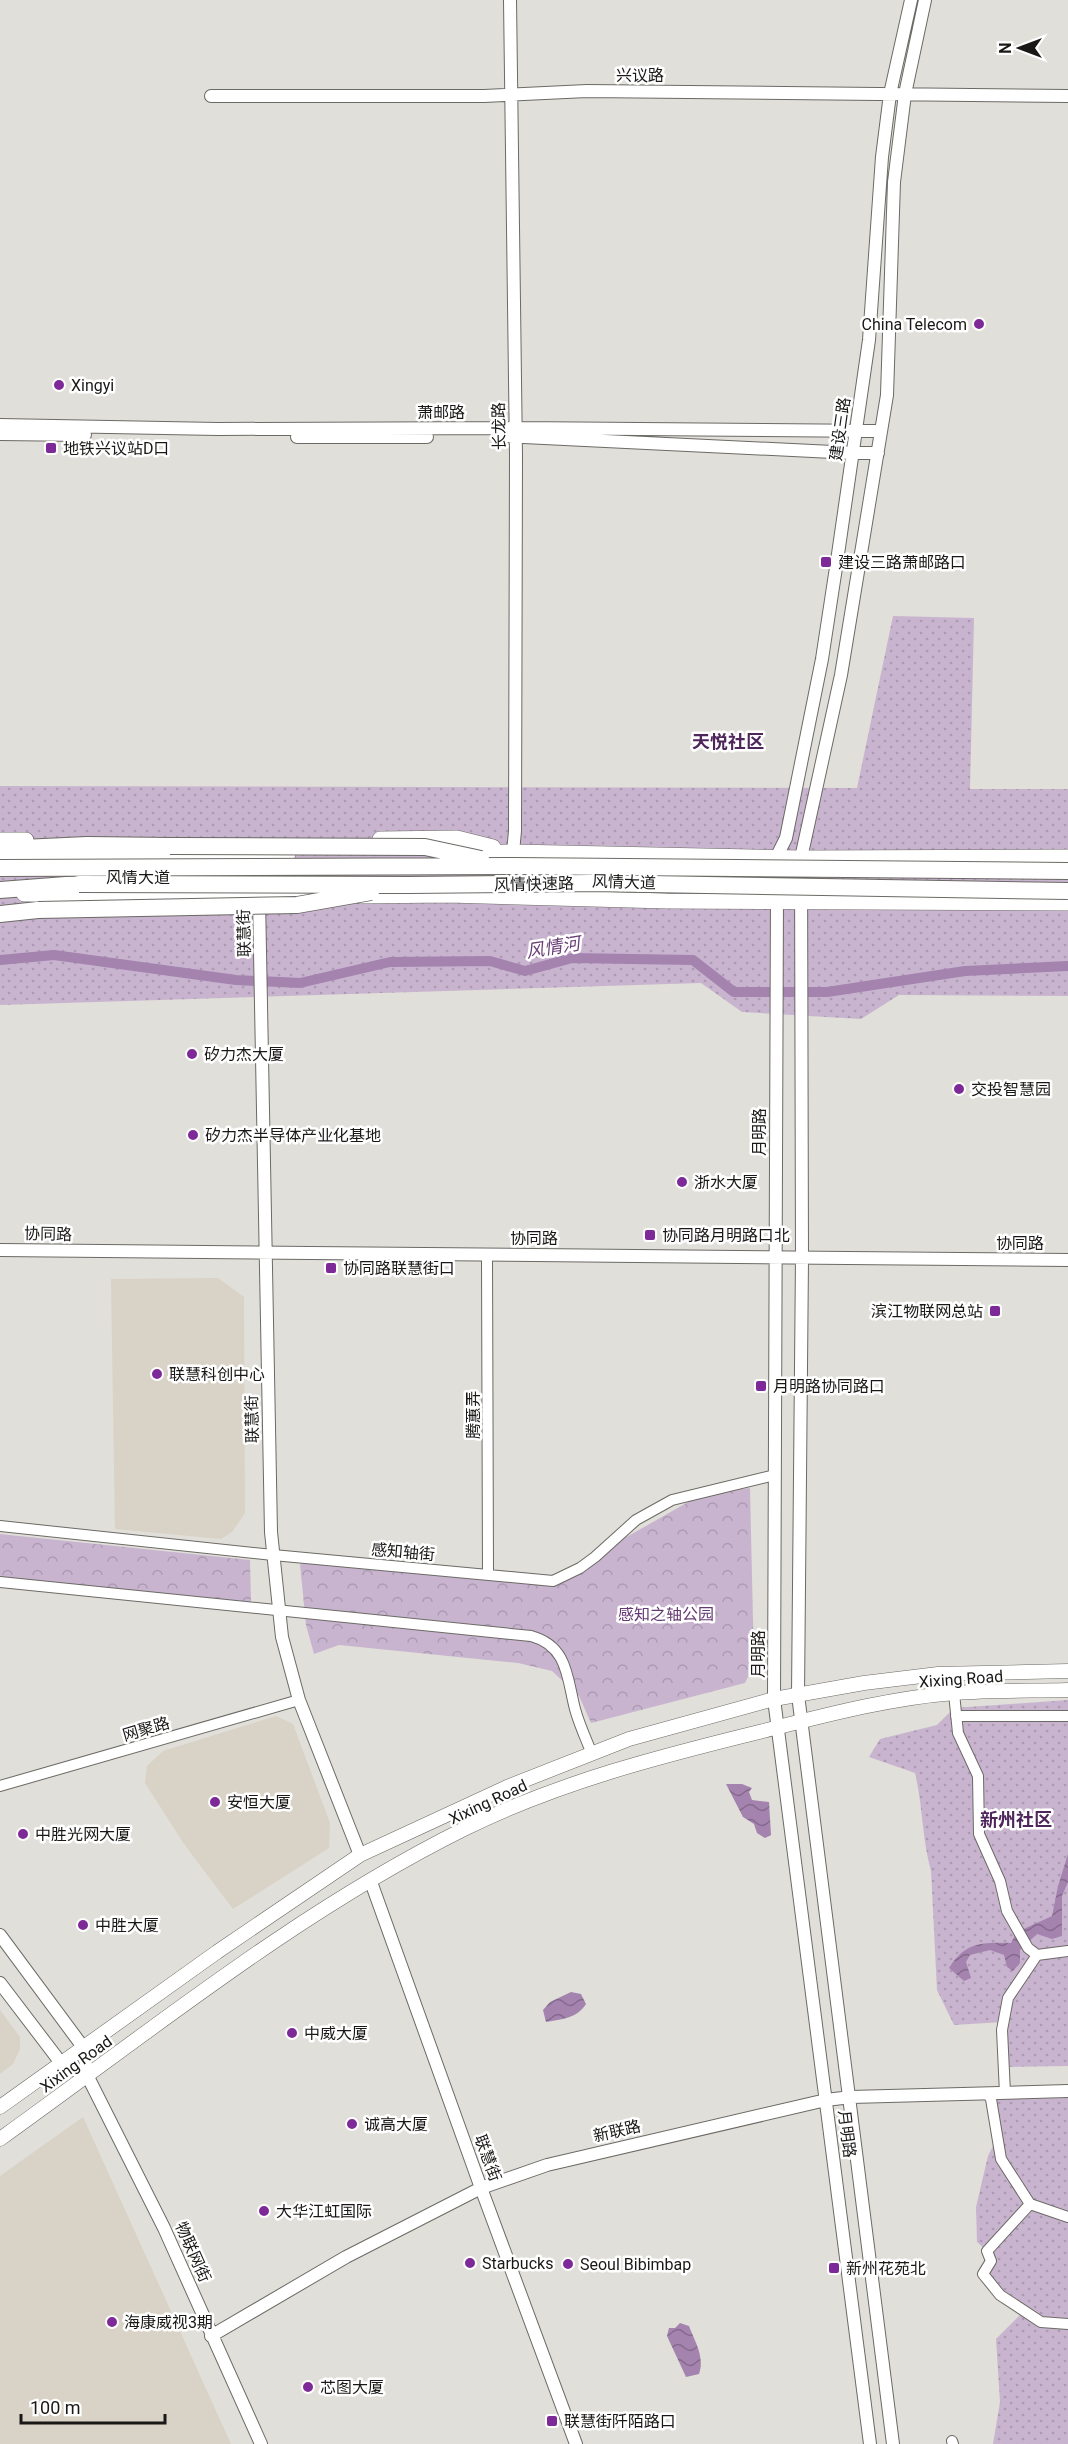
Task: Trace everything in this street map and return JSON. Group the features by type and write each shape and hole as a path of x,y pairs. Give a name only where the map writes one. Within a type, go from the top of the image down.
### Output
{"highway":[{"path":"0,849 87,845 425,847 513,859"},
{"name":"风情快速路","path":"0,868 513,859 1068,871"},
{"name":"风情快速路","path":"0,892 79,884 590,883 1068,891"},
{"path":"0,914 38,910 297,905 409,885"}],"main road":[{"path":"0,840 457,838 513,859"},
{"name":"风情大道","path":"0,859 1068,857"},
{"name":"风情大道","path":"0,892 260,896 448,895 667,901 1068,903"},
{"name":"Xixing Road","path":"0,2107 217,1952 360,1855 507,1787 629,1739 774,1699 864,1683 938,1674 1068,1671"},
{"name":"Xixing Road","path":"0,2139 268,1944 464,1829 558,1788 663,1755 866,1706 954,1693 1068,1690"}],"street":[{"name":"长龙路","path":"510,0 515,432 515,831 513,859"},
{"name":"建设三路","path":"776,858 786,838 822,659 869,340 882,158 890,93 911,0"},
{"path":"801,858 841,675 887,395 894,182 905,94 925,0"},
{"name":"兴议路","path":"211,96 512,95 587,92 1068,96"},
{"name":"萧邮路","path":"0,425 515,432 856,433 881,431"},
{"name":"萧邮路","path":"0,434 515,432 878,453"},
{"name":"月明路","path":"776,858 774,1699 870,2444"},
{"name":"月明路","path":"801,858 802,1258 798,1695 851,2097 893,2444"},
{"name":"联慧街","path":"260,896 273,1555 282,1637 299,1700 360,1855"},
{"name":"协同路","path":"0,1250 1068,1260"},
{"name":"腾蕙弄","path":"488,1254 488,1575"},
{"name":"感知轴街","path":"0,1526 273,1555 553,1581 580,1568 636,1520 672,1500 775,1475"},
{"path":"0,1582 531,1636 544,1640 556,1650 566,1668 575,1710 592,1754"},
{"path":"954,1693 958,1733 978,1776 979,1834 1000,1881 1006,1911 1028,1948 1037,1955 1068,1951"},
{"name":"网聚路","path":"0,1786 299,1700"},
{"path":"956,1716 1068,1716"},
{"name":"联慧街","path":"371,1882 576,2444"},
{"name":"物联网街","path":"0,1935 83,2047 88,2077 164,2228 261,2444"},
{"path":"1005,2093 1002,2030 1008,1998 1037,1955"},
{"path":"0,1983 61,2062 88,2077"},
{"name":"新联路","path":"212,2336 346,2257 481,2188 547,2165 826,2100 851,2097 1068,2091"},
{"path":"987,2093 991,2099 1001,2159 1030,2204 1068,2217"},
{"path":"1030,2204 987,2251 991,2260 983,2274 1000,2295 1041,2322 1068,2324"}],"shaded area":[{"path":"218,1278 244,1297 245,1513 232,1532 221,1539 115,1529 111,1279"},
{"path":"276,1716 293,1724 330,1823 329,1848 233,1909 184,1844 145,1783 147,1766 163,1751"},
{"path":"0,2010 20,2037 20,2049 13,2064 0,2074"},
{"path":"83,2117 231,2444 0,2444 0,2176"}],"green space":[{"path":"893,616 974,618 970,789 1068,789 1068,996 899,995 861,1019 742,1012 701,983 0,1005 0,786 857,788"},
{"name":"感知之轴公园","path":"750,1488 754,1664 745,1683 591,1723 579,1696 552,1671 518,1663 339,1645 314,1654 306,1625 300,1564 313,1562 489,1569 558,1576 704,1493"},
{"path":"0,1534 250,1560 251,1602 0,1577"},
{"path":"1068,1700 1068,2066 1004,2067 1003,2022 954,2025 937,1990 931,1871 915,1773 869,1757 880,1739 937,1725 954,1708"},
{"path":"1068,2098 1068,2444 993,2444 1000,2402 996,2339 1024,2311 983,2274 987,2251 977,2242 976,2207 988,2156 997,2138 991,2099"}],"water":[{"path":"726,1784 742,1784 752,1788 749,1792 752,1800 769,1802 771,1835 765,1838 757,1833 754,1824 743,1817"},
{"path":"1068,1854 1068,1882 1062,1896 1062,1936 1052,1939 1037,1934 1020,1950 1020,1963 1013,1971 1007,1967 1004,1955 990,1950 970,1955 966,1962 971,1978 964,1981 949,1968 955,1959 968,1948 991,1943 1011,1943 1017,1932 1052,1916"},
{"path":"571,1992 581,1994 586,2004 582,2009 568,2018 546,2022 543,2010 550,2002"},
{"path":"680,2323 689,2326 696,2344 701,2362 699,2374 686,2377 667,2336 669,2328 675,2328"}],"waterway":[{"name":"风情河","path":"0,960 54,955 236,980 300,983 390,962 490,961 525,971 572,958 693,960 734,992 827,992 965,971 1068,966"}],"place":[{"name":"China Telecom","path":"979,324"},
{"name":"Xingyi","path":"59,385"},
{"name":"地铁兴议站D口","path":"51,448"},
{"name":"建设三路萧邮路口","path":"826,562"},
{"name":"矽力杰大厦","path":"192,1054"},
{"name":"交投智慧园","path":"959,1089"},
{"name":"矽力杰半导体产业化基地","path":"193,1135"},
{"name":"浙水大厦","path":"682,1182"},
{"name":"协同路月明路口北","path":"650,1235"},
{"name":"协同路联慧街口","path":"331,1268"},
{"name":"滨江物联网总站","path":"995,1311"},
{"name":"联慧科创中心","path":"157,1374"},
{"name":"月明路协同路口","path":"761,1386"},
{"name":"安恒大厦","path":"215,1802"},
{"name":"中胜光网大厦","path":"23,1834"},
{"name":"中胜大厦","path":"83,1925"},
{"name":"中威大厦","path":"292,2033"},
{"name":"诚高大厦","path":"352,2124"},
{"name":"大华江虹国际","path":"264,2211"},
{"name":"Starbucks","path":"470,2263"},
{"name":"Seoul Bibimbap","path":"568,2264"},
{"name":"新州花苑北","path":"834,2268"},
{"name":"海康威视3期","path":"112,2322"},
{"name":"芯图大厦","path":"308,2387"},
{"name":"联慧街阡陌路口","path":"552,2421"}],"district":[{"name":"天悦社区","path":"728,741"},
{"name":"新州社区","path":"1016,1819"}]}
